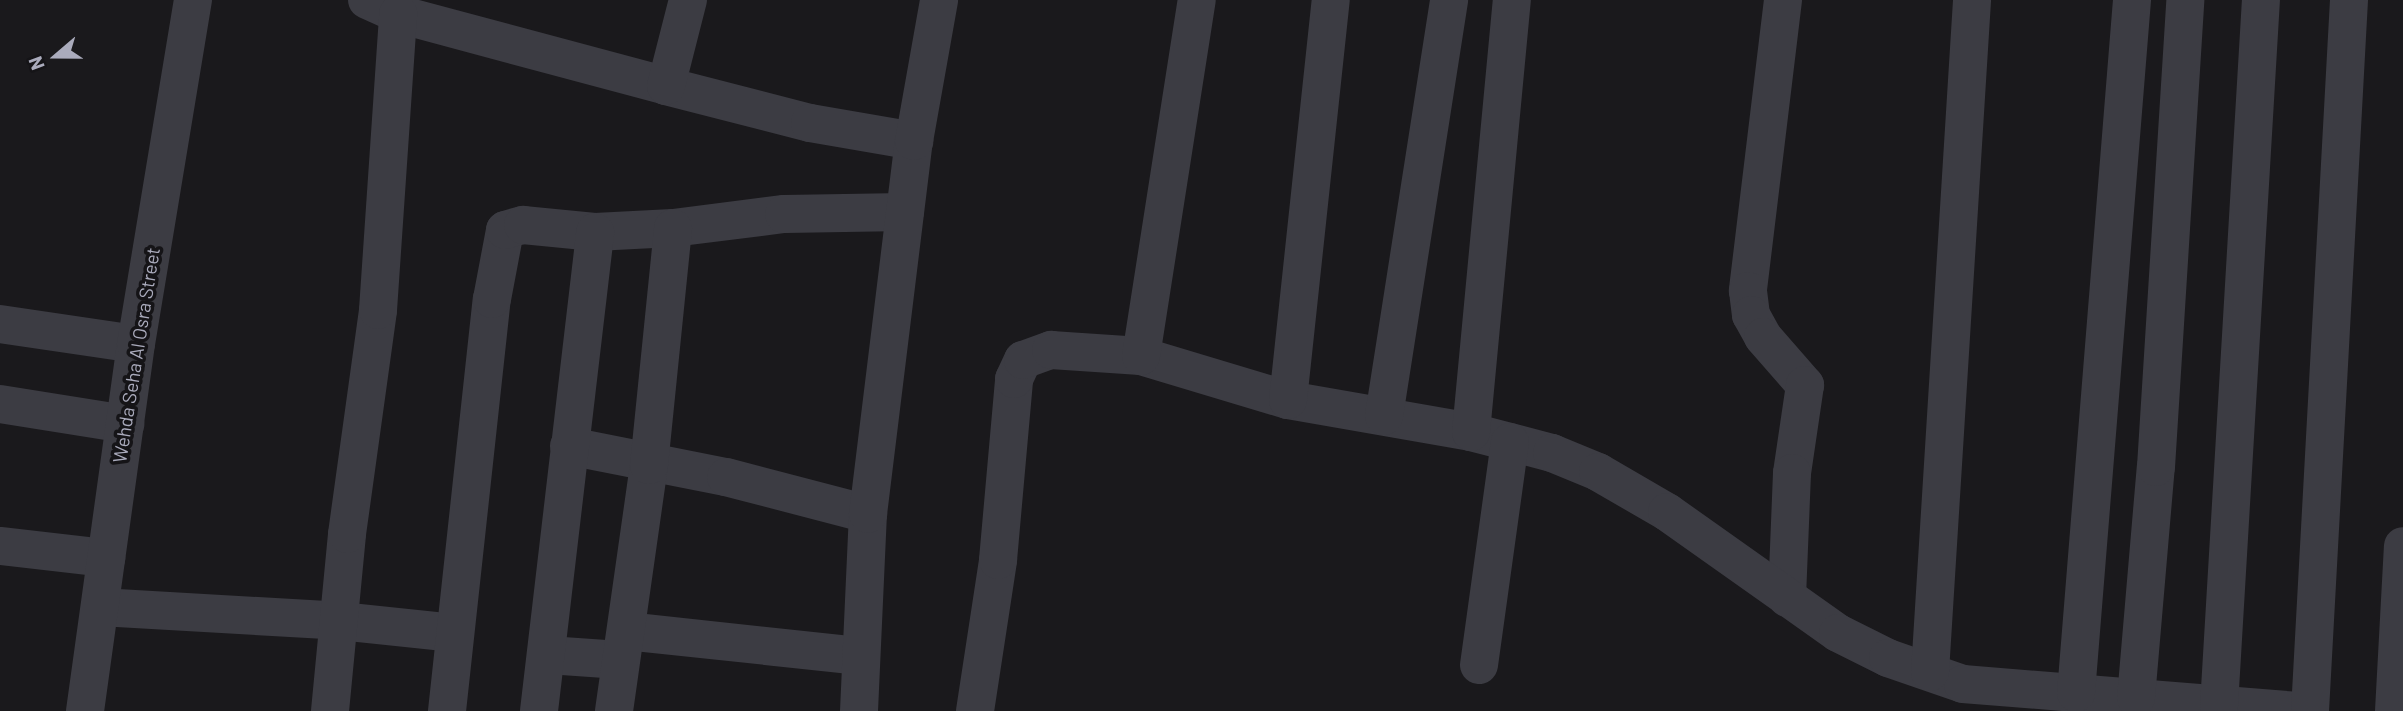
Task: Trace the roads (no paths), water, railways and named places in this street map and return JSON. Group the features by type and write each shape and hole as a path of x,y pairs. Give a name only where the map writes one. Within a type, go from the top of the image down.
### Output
{"street":[{"name":"Wehda Seha Al Osra Street","path":"85,711 136,344 193,0"},
{"path":"666,86 688,0"},
{"path":"859,711 868,514 914,141 939,0"},
{"path":"1141,356 1197,0"},
{"path":"1288,400 1331,0"},
{"path":"1384,415 1449,0"},
{"path":"1471,432 1512,0"},
{"path":"1783,0 1748,291 1751,314 1763,337 1805,385 1793,473 1787,598"},
{"path":"1950,689 1972,0"},
{"path":"2076,693 2132,0"},
{"path":"2136,698 2157,453 2185,0"},
{"path":"2219,706 2261,0"},
{"path":"2310,711 2349,0"},
{"path":"330,711 347,534 378,310 383,7 810,123 914,141"},
{"path":"447,711 500,239 505,230 523,225 594,232 673,228 784,214 905,212"},
{"path":"614,711 649,464 673,228"},
{"path":"539,711 548,655 594,232"},
{"path":"0,324 136,344"},
{"path":"975,711 998,560 1014,379 1023,359 1051,350 1141,356 1288,400 1471,432 1552,453 1598,472 1667,512 1838,633 1950,689 2076,693 2295,711"},
{"path":"0,404 125,424"},
{"path":"1479,665 1510,442"},
{"path":"569,446 649,464 726,477 868,514"},
{"path":"2394,711 2403,545"},
{"path":"0,546 106,558"},
{"path":"100,607 340,621 454,633"},
{"path":"548,655 623,645 861,656"}]}
